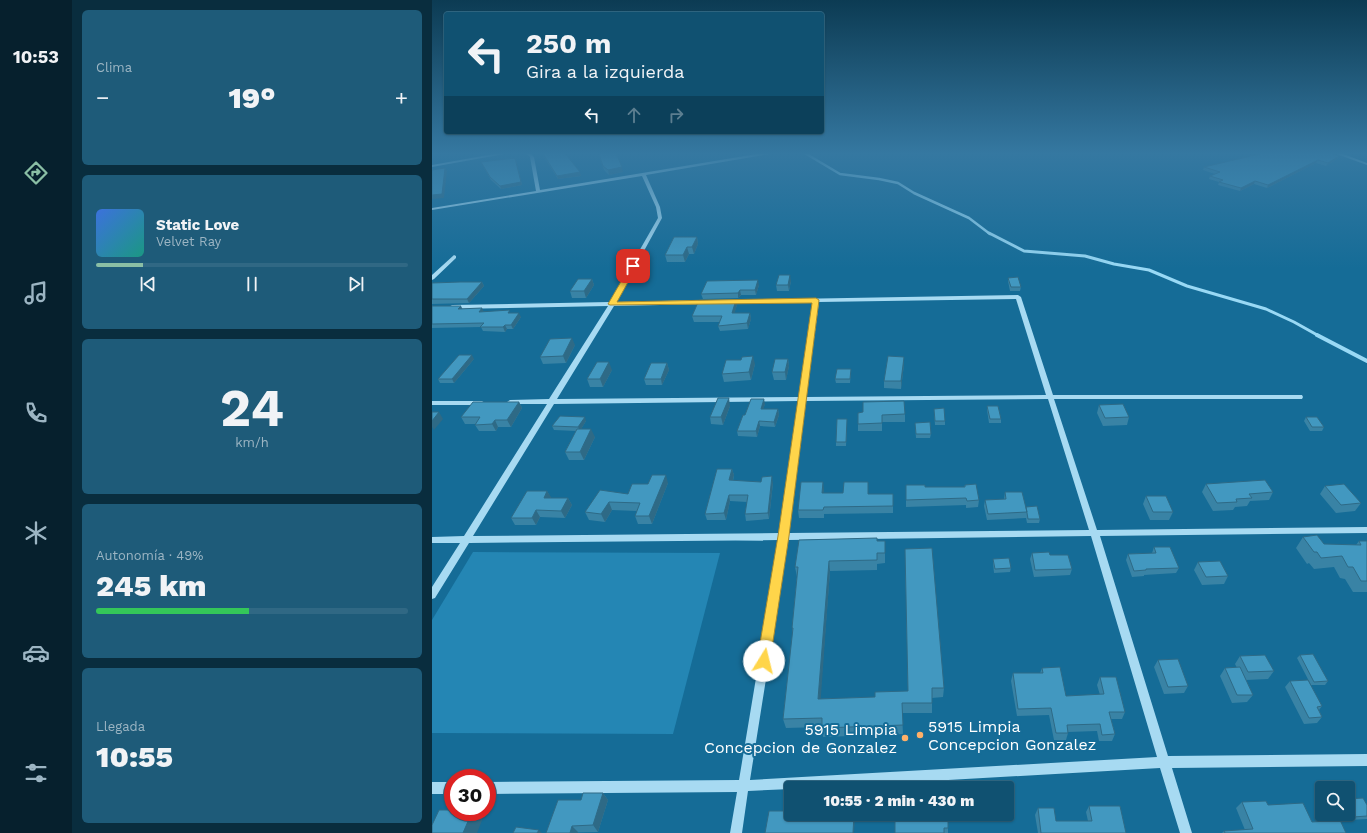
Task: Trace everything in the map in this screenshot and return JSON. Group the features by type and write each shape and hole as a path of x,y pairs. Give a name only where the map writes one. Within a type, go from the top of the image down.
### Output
{"street":[{"path":"432,209 538,191"},
{"path":"432,595 612,304 660,218 658,207 651,191"},
{"path":"432,278 454,257"},
{"path":"722,302 1018,297 1094,532 1186,833"},
{"path":"736,833 784,536 801,399 816,300"},
{"path":"448,307 714,302"},
{"path":"504,402 1051,397 1300,397"},
{"path":"432,403 488,403"},
{"path":"432,540 1367,530"},
{"path":"496,788 744,786 1164,762 1367,760"},
{"path":"432,788 444,788"}],"shaded area":[{"path":"473,552 720,553 673,734 432,733 432,620"}],"building":[{"path":"432,191 442,191 442,194 432,195"},
{"path":"674,237 697,237 692,247 687,247 683,255 665,255"},
{"path":"779,275 790,275 788,285 776,285"},
{"path":"1018,277 1021,287 1011,287 1008,278"},
{"path":"578,279 592,279 584,291 570,291"},
{"path":"758,280 755,290 740,290 738,293 701,294 707,281"},
{"path":"482,282 467,299 432,299 432,283"},
{"path":"699,300 736,300 732,313 750,313 747,323 718,326 722,316 692,316"},
{"path":"432,306 461,306 458,309 482,308 479,312 510,310 508,313 519,313 511,325 505,325 503,327 480,327 484,323 432,324"},
{"path":"572,338 563,356 540,357 550,339"},
{"path":"459,355 472,355 452,379 438,379"},
{"path":"753,356 749,372 722,374 726,360 741,360 742,357"},
{"path":"888,356 904,357 901,381 884,381"},
{"path":"775,359 788,359 785,372 772,372"},
{"path":"597,362 609,362 600,379 587,379"},
{"path":"651,363 667,363 661,379 644,379"},
{"path":"837,369 851,369 850,379 835,379"},
{"path":"718,398 729,398 721,417 710,417"},
{"path":"751,399 764,399 761,409 778,409 774,422 759,421 756,431 737,431 743,415 745,415"},
{"path":"904,401 905,414 882,415 882,423 858,424 858,413 863,412 863,402"},
{"path":"473,402 519,402 507,420 495,420 492,424 475,425 480,417 461,417"},
{"path":"1123,404 1129,417 1105,418 1099,405"},
{"path":"987,406 998,406 1001,419 990,419"},
{"path":"944,408 945,421 935,421 934,409"},
{"path":"432,412 439,412 432,421"},
{"path":"560,416 585,417 578,427 552,426"},
{"path":"1306,417 1317,417 1324,427 1312,427"},
{"path":"837,419 847,419 846,442 836,442"},
{"path":"930,422 931,434 916,434 915,423"},
{"path":"577,429 591,429 580,452 565,452"},
{"path":"717,469 732,469 729,480 761,482 762,477 772,476 768,513 745,514 748,495 729,495 724,513 705,514"},
{"path":"652,475 666,475 649,516 635,516 640,503 609,502 601,514 585,512 600,490 628,494 632,484 648,484"},
{"path":"1265,480 1273,492 1249,494 1252,498 1236,499 1237,502 1217,503 1206,484"},
{"path":"801,482 823,482 822,493 843,493 844,482 868,482 868,494 893,494 893,506 824,507 823,510 798,510"},
{"path":"976,484 979,500 967,501 966,498 906,500 906,485 925,485 925,487 965,487 965,485"},
{"path":"1344,484 1361,503 1341,505 1325,486"},
{"path":"527,491 547,491 544,498 568,498 561,511 536,510 532,518 511,518"},
{"path":"1005,492 1022,492 1027,512 988,514 985,500 1006,499"},
{"path":"1146,496 1166,496 1173,512 1153,512"},
{"path":"1037,506 1040,519 1028,519 1026,507"},
{"path":"1317,535 1324,544 1361,545 1359,541 1367,541 1367,581 1361,581 1353,567 1348,567 1342,556 1321,558 1317,552 1314,552 1303,537"},
{"path":"877,538 877,541 885,541 885,553 877,553 877,560 829,561 818,699 875,697 875,692 908,691 905,549 932,548 944,688 932,688 932,703 902,703 903,725 822,728 822,718 783,719 793,628 798,567 795,567 799,540"},
{"path":"1154,547 1170,547 1179,568 1134,571 1128,554 1156,553"},
{"path":"1049,552 1050,555 1068,555 1072,569 1035,570 1032,553"},
{"path":"1009,558 1011,568 995,569 993,559"},
{"path":"1220,561 1228,576 1206,577 1198,562"},
{"path":"1313,654 1328,681 1314,682 1300,655"},
{"path":"1265,655 1274,671 1248,672 1240,656"},
{"path":"1178,659 1188,686 1168,687 1158,660"},
{"path":"1060,667 1066,696 1104,694 1100,677 1116,677 1125,712 1109,712 1115,734 1102,735 1100,724 1067,725 1068,733 1056,733 1051,708 1018,709 1013,673 1043,673 1042,668"},
{"path":"1240,667 1253,695 1237,695 1225,668"},
{"path":"1308,680 1322,706 1317,707 1322,717 1309,718 1290,681"},
{"path":"583,793 603,793 593,825 572,826 570,833 546,833 558,800 581,800"},
{"path":"1363,798 1367,805 1367,816 1355,817 1355,799"},
{"path":"1266,801 1268,805 1303,803 1312,822 1340,821 1346,833 1225,833 1224,831 1253,829 1242,802"},
{"path":"1089,806 1120,806 1126,833 1041,833 1038,808 1054,808 1056,821 1092,821"},
{"path":"439,810 444,810 444,821 468,821 463,833 432,833 432,825"},
{"path":"769,811 784,811 784,821 854,821 853,833 765,833"},
{"path":"895,821 948,821 948,828 944,828 944,833 895,833"},
{"path":"516,827 539,830 537,833 513,833"}],"waterway":[{"path":"911,191 969,218 990,234"},
{"path":"989,233 1024,251 1085,256 1114,264 1149,270 1187,286 1266,309 1319,336"},
{"path":"1317,335 1367,361"}],"place":[{"name":"5915 Limpia Concepcion Gonzalez","path":"920,735"},
{"name":"5915 Limpia Concepcion de Gonzalez","path":"905,738"}],"route":[{"path":"633,266 612,304 816,300 801,399 784,536 764,661"}]}
